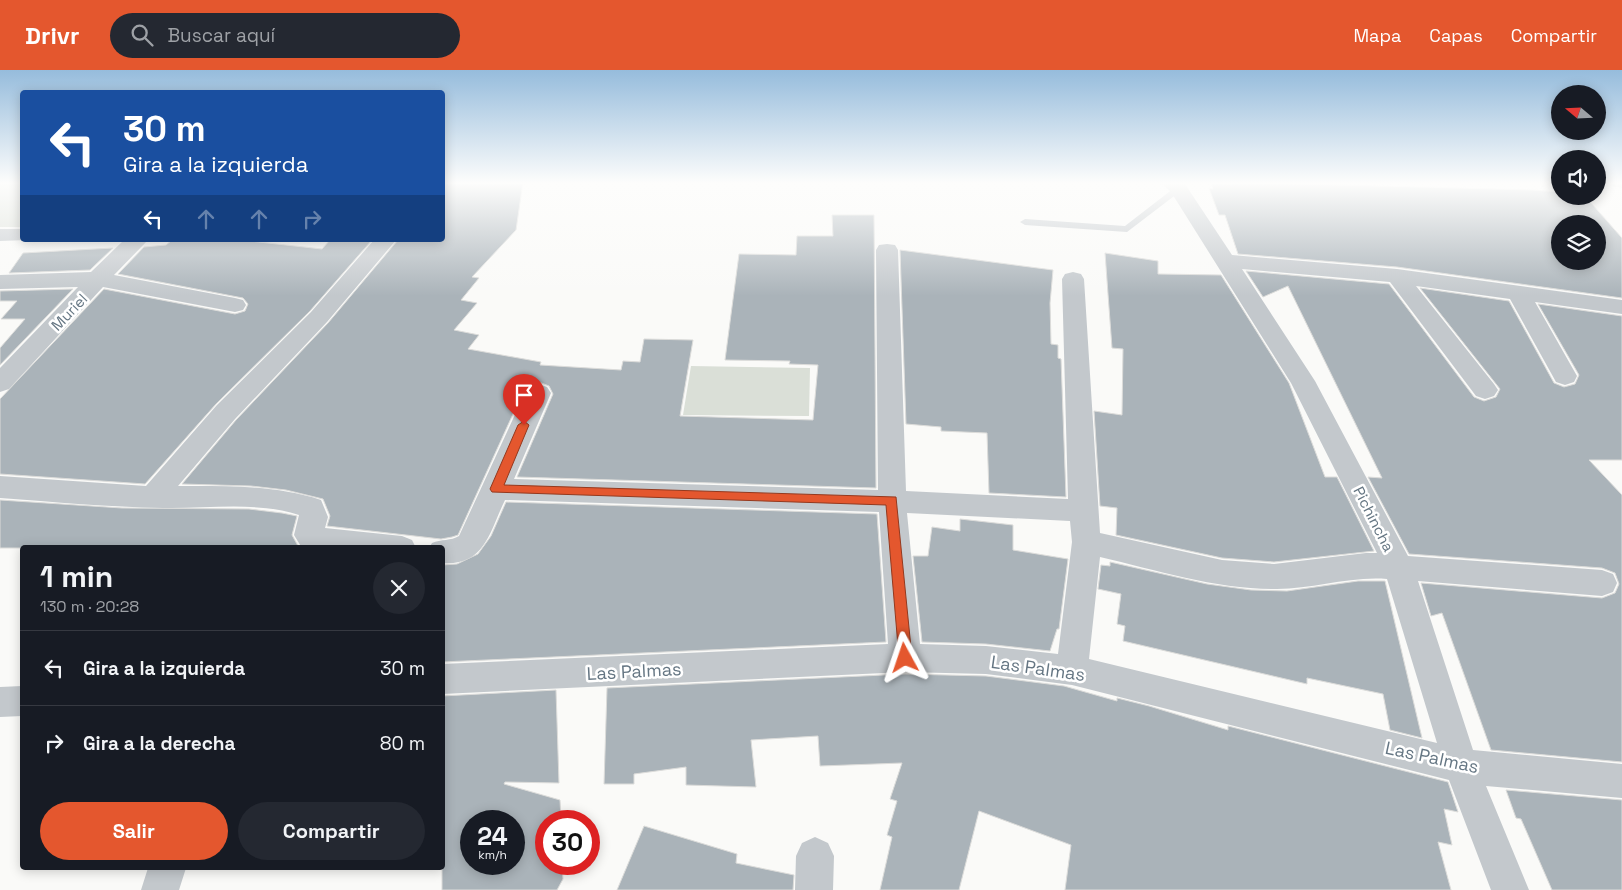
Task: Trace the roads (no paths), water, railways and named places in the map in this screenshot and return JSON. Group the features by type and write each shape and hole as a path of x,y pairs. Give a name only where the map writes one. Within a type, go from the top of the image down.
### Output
{"street":[{"name":"Pichincha","path":"1197,220 1303,381 1398,566 1461,766 1510,890"},
{"path":"0,236 20,235"},
{"name":"Muriel","path":"0,384 99,280 118,257 135,242"},
{"path":"153,497 226,412 319,317 383,242"},
{"path":"887,250 892,501 905,658"},
{"path":"1224,261 1397,276 1622,307"},
{"path":"1397,276 1485,390"},
{"path":"1072,670 1087,542 1073,279"},
{"path":"0,282 99,280 235,305"},
{"path":"1518,292 1564,376"},
{"path":"445,551 458,552 467,547 496,489 538,393"},
{"path":"0,488 153,497 265,498 302,505 314,513 308,535 312,540 368,545"},
{"path":"496,489 892,501 1084,511"},
{"path":"1087,542 1222,572 1274,577 1366,565 1602,582"},
{"name":"Las Palmas","path":"445,679 905,658 986,660 1072,670 1461,766 1622,781"},
{"path":"0,702 20,701"},
{"path":"160,890 166,870"}],"lane":[{"path":"1025,222 1127,229 1136,220"}]}
